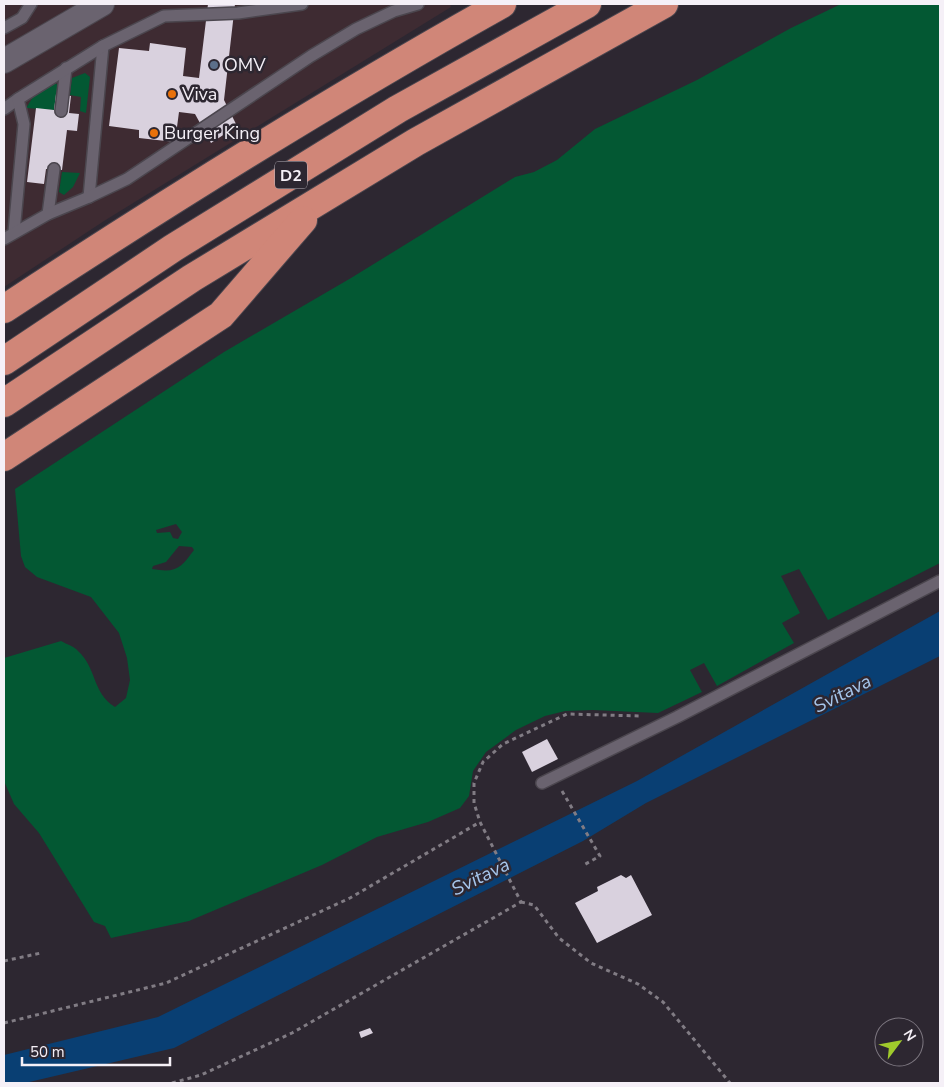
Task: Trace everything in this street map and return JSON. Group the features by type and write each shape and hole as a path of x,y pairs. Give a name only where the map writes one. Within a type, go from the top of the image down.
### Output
{"highway":[{"path":"4,309 168,202 380,72 502,4"},
{"name":"D2","path":"4,361 172,248 398,109 587,4"},
{"name":"D2","path":"4,403 192,278 416,142 664,4"},
{"path":"4,457 221,316 321,200"}],"street":[{"path":"4,61 102,4"}],"lane":[{"path":"4,28 22,18 31,4"},
{"path":"4,109 103,46 164,16 238,13 302,4"},
{"path":"4,239 48,214 126,179 311,56 356,29 394,11 418,4"},
{"path":"89,197 103,46"},
{"path":"61,111 66,68"},
{"path":"14,232 24,124 18,99"},
{"path":"48,214 54,170"},
{"path":"542,782 678,717 940,581"}],"path":[{"path":"520,902 480,822 474,803 474,783 483,762 503,744 567,714 678,717"},
{"path":"563,791 600,856 582,866"},
{"path":"4,1023 166,983 350,898 480,822"},
{"path":"172,1083 201,1075 292,1033 520,902 534,905 559,938 591,963 638,984 663,1002 730,1083"},
{"path":"4,961 41,953"}],"shaded area":[{"path":"4,4 450,4 451,7 104,221 4,287"}],"green space":[{"path":"841,4 940,4 940,563 828,620 799,569 781,576 800,613 782,623 794,643 717,686 704,663 690,670 702,692 658,713 593,710 565,711 545,716 516,730 486,752 473,771 469,796 460,808 428,822 377,837 322,865 189,921 111,938 105,926 94,922 39,833 14,804 4,781 4,658 61,641 74,648 84,658 102,695 115,707 126,698 130,680 127,658 119,633 91,597 37,577 25,567 21,556 15,489 224,352 351,278 515,177 534,172 557,160 595,129 697,80 791,28","holes":["176,524 182,532 178,539 173,538 170,532 157,533 156,530","179,546 192,547 194,550 185,562 172,570 152,569 153,566 166,562"]},
{"path":"85,73 90,77 86,113 80,111 81,97 70,95 72,78"},
{"path":"55,83 58,85 54,110 26,108 33,97"},
{"path":"62,172 80,173 73,187 64,195 59,192"}],"water":[{"name":"Svitava","path":"940,611 940,656 646,803 583,841 174,1048 25,1083 4,1083 4,1055 158,1017 637,781"}],"building":[{"path":"208,4 235,4 224,100 237,126 211,143 195,114 179,112 175,142 139,138 139,130 109,126 119,48 149,51 150,43 186,48 183,76 199,78"},
{"path":"56,94 71,96 69,113 79,114 77,131 67,130 62,170 46,169 44,184 27,182 36,108 54,110"},
{"path":"547,739 558,759 532,772 522,752"},
{"path":"621,875 626,878 631,875 652,915 597,943 575,903 598,891 597,887"},
{"path":"370,1028 373,1033 361,1038 359,1032"}],"place":[{"name":"OMV","path":"214,65"},
{"name":"Viva","path":"172,94"},
{"name":"Burger King","path":"154,133"}]}
